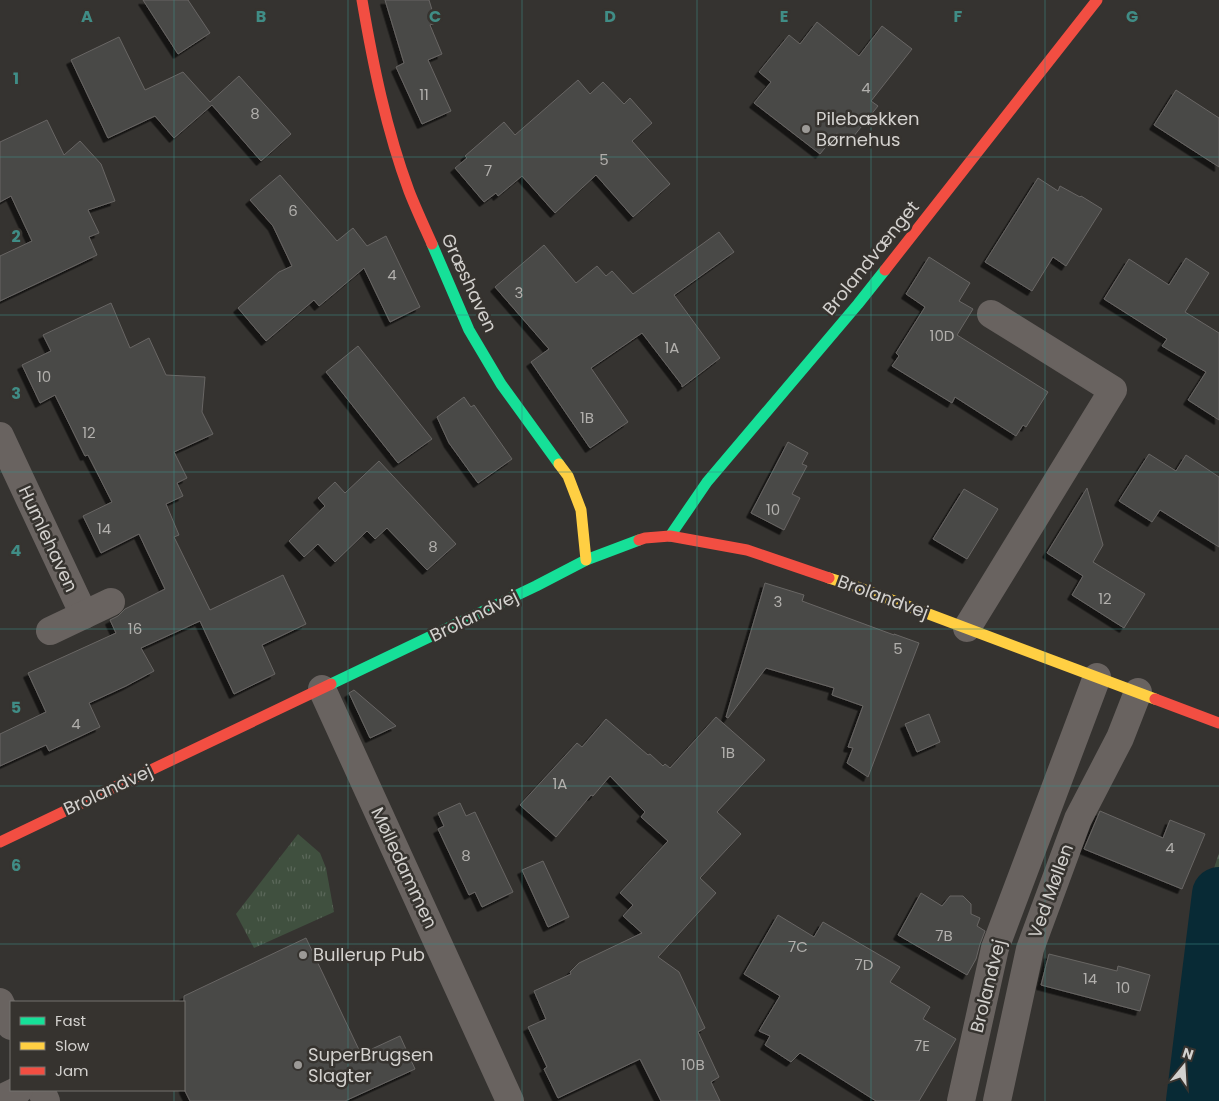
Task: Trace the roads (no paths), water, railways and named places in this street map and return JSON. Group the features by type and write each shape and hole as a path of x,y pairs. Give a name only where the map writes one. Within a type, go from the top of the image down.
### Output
{"street":[{"name":"Græshaven","path":"362,0 373,62 390,131 409,191 469,330 501,384 568,476 581,510 586,560"},
{"name":"Brolandvænget","path":"670,536 707,482 858,304 1097,0"},
{"path":"967,628 1113,390 991,314"},
{"name":"Humlehaven","path":"0,436 84,615"},
{"name":"Brolandvej","path":"0,842 322,689 586,560 644,538 670,536 747,550 857,587 1219,723"},
{"path":"50,631 111,602"},
{"name":"Brolandvej","path":"961,1101 995,948 1097,676"},
{"name":"Mølledammen","path":"322,689 510,1101"},
{"name":"Ved Møllen","path":"997,1101 1030,949 1078,819 1120,738 1138,692"},
{"path":"0,1002 10,1024"},
{"path":"0,1099 17,1091"}],"waterway":[{"path":"1193,1101 1219,894"}],"place":[{"name":"Pilebækken Børnehus","path":"806,129"},
{"name":"Bullerup Pub","path":"303,955"},
{"name":"SuperBrugsen Slagter","path":"298,1065"}]}
